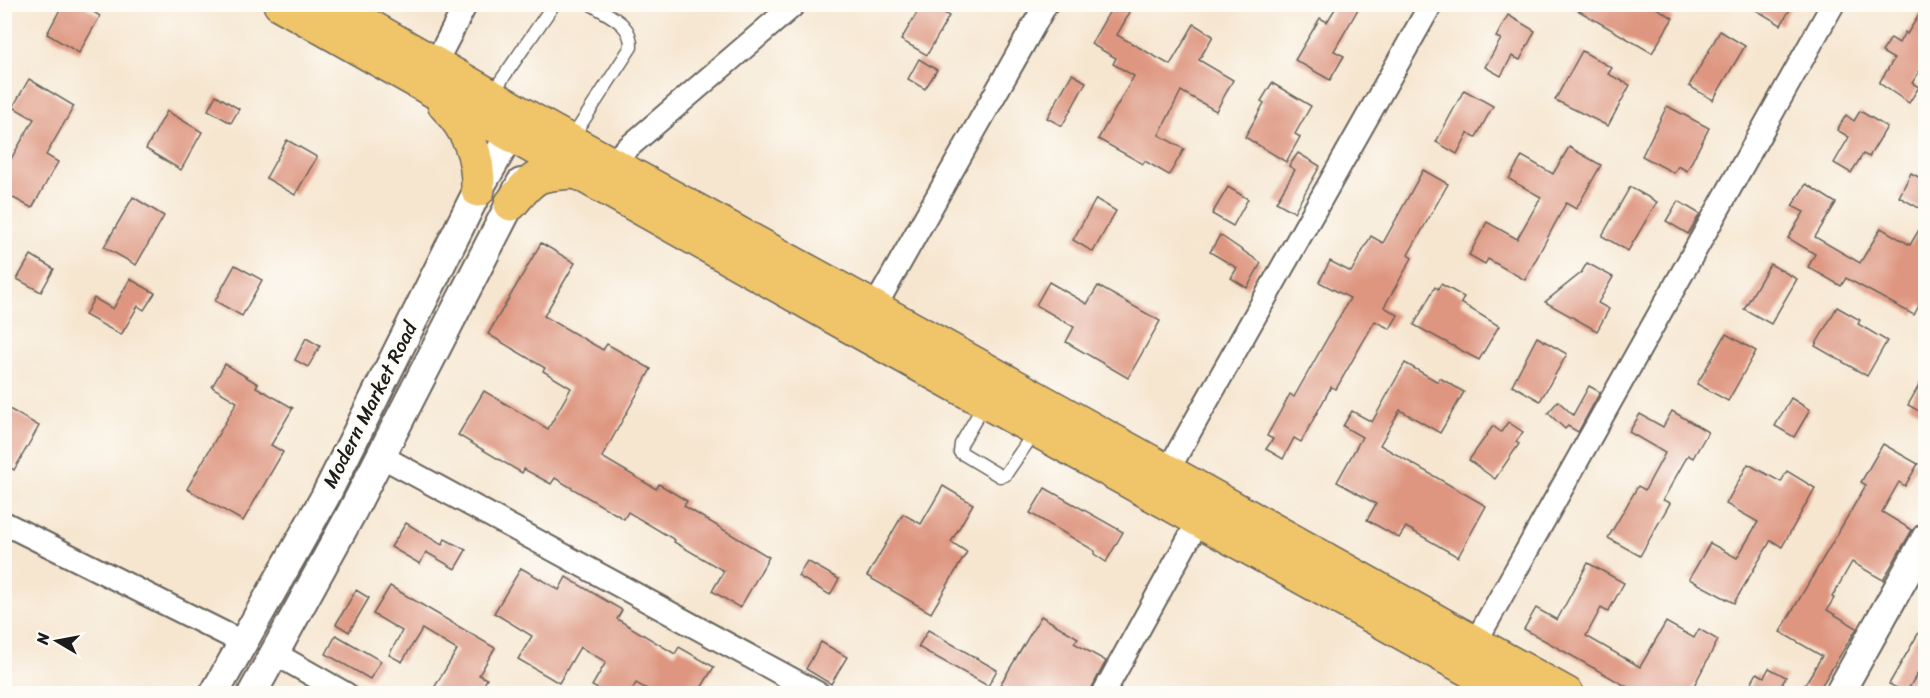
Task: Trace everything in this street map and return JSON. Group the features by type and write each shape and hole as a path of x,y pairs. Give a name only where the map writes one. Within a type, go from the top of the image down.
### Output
{"main road":[{"path":"280,4 434,78 516,125 610,163 867,320 986,402 1512,693"},
{"path":"331,4 434,78 490,96 516,125"},
{"path":"434,78 468,132 476,153 478,190"},
{"path":"553,141 577,172 1168,470 1567,693"},
{"path":"511,204 530,180 577,172"}],"street":[{"path":"434,78 466,4"},
{"path":"610,163 795,4"},
{"path":"867,320 1046,4"},
{"path":"1168,470 1431,4"},
{"path":"1475,643 1833,4"},
{"name":"Modern Market Road","path":"214,693 324,496 478,190 516,125"},
{"name":"Modern Market Road","path":"252,693 352,512 511,204 553,141"},
{"path":"381,456 819,693"},
{"path":"324,496 352,512"},
{"path":"1103,693 1199,520"},
{"path":"4,523 242,642"},
{"path":"1839,693 1926,538"},
{"path":"274,653 346,693"}],"lane":[{"path":"490,96 554,4"},
{"path":"553,141 631,47 632,35 626,26 591,4"},
{"path":"986,402 961,444 960,452 1000,476 1005,475 1036,430"}],"building":[{"path":"63,4 81,4 100,16 79,53 47,34"},
{"path":"922,4 928,4 949,16 927,55 901,40"},
{"path":"1114,4 1130,12 1117,35 1170,65 1194,24 1213,36 1199,60 1233,80 1216,111 1181,91 1159,135 1184,149 1169,175 1145,161 1143,164 1098,139 1134,76 1113,64 1116,58 1091,44"},
{"path":"1338,4 1361,4 1334,51 1344,56 1330,80 1295,60 1320,18 1327,22"},
{"path":"1567,4 1650,4 1673,18 1652,53"},
{"path":"1746,4 1793,4 1781,25"},
{"path":"1926,4 1926,61 1912,83 1919,87 1909,103 1879,83 1894,59 1882,52 1891,38 1899,43"},
{"path":"1508,15 1535,31 1520,60 1512,56 1501,76 1485,67 1501,39 1496,37"},
{"path":"1720,31 1745,46 1713,100 1689,86"},
{"path":"1582,51 1612,68 1608,74 1630,85 1608,126 1555,100"},
{"path":"919,59 937,70 925,89 908,79"},
{"path":"1072,74 1086,82 1062,126 1047,118"},
{"path":"29,79 74,106 46,155 58,162 32,208 4,193 4,171 34,119 13,107"},
{"path":"1272,83 1311,106 1295,134 1300,137 1286,162 1245,137"},
{"path":"1464,90 1493,106 1476,137 1468,133 1457,154 1436,142"},
{"path":"216,95 239,109 231,123 208,110"},
{"path":"1667,106 1709,128 1687,171 1678,166 1674,173 1642,156"},
{"path":"167,111 202,132 181,170 146,149"},
{"path":"1860,111 1887,127 1869,157 1863,154 1851,173 1834,163 1849,137 1837,130 1846,115 1854,121"},
{"path":"287,140 317,157 295,195 266,178"},
{"path":"1569,147 1601,165 1576,209 1566,203 1525,280 1488,259 1485,264 1469,255 1487,222 1517,239 1541,197 1509,179 1522,156 1553,174"},
{"path":"1298,153 1320,166 1294,212 1276,202 1295,170 1289,166"},
{"path":"1423,170 1448,184 1408,255 1412,258 1384,307 1398,315 1390,329 1375,321 1336,389 1331,387 1301,442 1294,438 1283,459 1266,449 1273,439 1267,436 1290,394 1294,397 1350,298 1319,282 1330,261 1351,272 1371,236 1383,243"},
{"path":"1911,173 1926,181 1926,196 1919,208 1899,197"},
{"path":"1806,184 1836,203 1815,237 1860,263 1881,228 1910,245 1926,218 1926,307 1920,304 1914,315 1846,278 1841,286 1808,267 1815,254 1788,238 1804,212 1792,206"},
{"path":"1228,187 1248,199 1233,226 1212,214"},
{"path":"1630,187 1657,202 1628,251 1602,236"},
{"path":"133,197 164,216 136,265 104,247"},
{"path":"1096,199 1116,211 1093,252 1073,240"},
{"path":"1678,201 1700,214 1688,234 1666,221"},
{"path":"1220,235 1261,263 1247,288 1231,278 1237,268 1210,252"},
{"path":"541,243 575,263 544,316 603,350 607,344 651,369 602,457 656,489 659,484 687,501 684,506 769,557 740,608 712,591 724,571 674,542 675,540 628,512 624,519 555,478 551,484 524,469 522,473 458,435 484,391 548,429 571,388 543,371 545,368 488,334"},
{"path":"31,255 54,269 41,292 17,279"},
{"path":"1587,263 1613,277 1598,303 1609,309 1597,331 1545,302 1581,273"},
{"path":"1770,264 1797,279 1771,324 1744,309"},
{"path":"235,265 262,280 242,316 215,301"},
{"path":"130,279 155,293 144,310 138,306 121,335 85,315 94,298 113,309"},
{"path":"1049,282 1087,304 1098,286 1160,321 1128,378 1066,342 1074,327 1036,305"},
{"path":"1441,284 1464,297 1461,303 1499,326 1479,360 1414,325 1435,287 1438,289"},
{"path":"1837,307 1860,320 1858,324 1887,341 1867,376 1815,346"},
{"path":"1726,334 1756,351 1728,401 1697,384"},
{"path":"1537,337 1567,354 1540,401 1512,385"},
{"path":"306,338 320,346 308,367 295,360"},
{"path":"1405,363 1438,382 1440,378 1464,392 1440,433 1400,410 1380,445 1486,506 1458,557 1406,527 1399,538 1367,520 1376,504 1337,482 1362,437 1343,426 1352,411 1372,422"},
{"path":"225,364 258,384 256,387 293,408 271,445 283,452 243,521 187,489 237,402 212,387"},
{"path":"1926,373 1926,415 1908,405"},
{"path":"1589,386 1600,392 1578,432 1568,426 1565,429 1548,413 1558,401 1573,415"},
{"path":"1791,398 1810,410 1794,437 1775,426"},
{"path":"4,406 39,426 14,470 4,464"},
{"path":"1672,411 1708,432 1693,458 1688,455 1663,500 1670,503 1640,556 1608,538 1638,486 1645,490 1665,453 1629,432 1640,414 1663,427"},
{"path":"1508,422 1523,432 1516,442 1519,444 1495,479 1469,460 1493,426 1501,432"},
{"path":"1883,444 1918,464 1905,486 1899,482 1882,512 1912,530 1883,580 1852,562 1827,610 1857,628 1817,693 1804,686 1822,656 1780,632 1866,485 1861,482"},
{"path":"1748,464 1781,482 1787,471 1815,488 1782,547 1771,540 1734,603 1689,579 1710,543 1737,558 1758,522 1726,504"},
{"path":"943,486 973,504 951,542 967,552 931,613 867,576 903,514 921,524"},
{"path":"1045,488 1123,532 1106,562 1094,554 1095,551 1030,513"},
{"path":"406,523 442,545 445,539 466,550 455,569 426,552 420,564 391,547"},
{"path":"807,561 839,579 830,595 798,576"},
{"path":"1588,563 1624,583 1608,612 1601,608 1586,636 1640,667 1666,622 1694,638 1699,629 1718,640 1690,693 1638,693 1524,629 1536,608 1557,620"},
{"path":"521,568 559,590 566,577 622,610 617,619 675,654 679,647 714,667 698,693 654,693 636,683 630,693 606,693 592,686 606,662 580,647 559,683 518,659 532,636 494,613"},
{"path":"390,586 495,648 479,675 487,679 479,693 431,693 457,650 422,629 402,662 389,655 402,631 373,614"},
{"path":"356,590 369,598 349,632 336,624"},
{"path":"1041,616 1078,638 1074,643 1106,661 1089,693 1014,693 1000,685"},
{"path":"1926,620 1926,659 1906,693 1889,684"},
{"path":"928,630 997,670 988,686 918,647"},
{"path":"336,635 381,661 370,679 326,654"},
{"path":"821,642 847,657 831,684 806,669"},
{"path":"1769,668 1786,677 1777,693 1746,693 1757,673 1764,677"}]}
